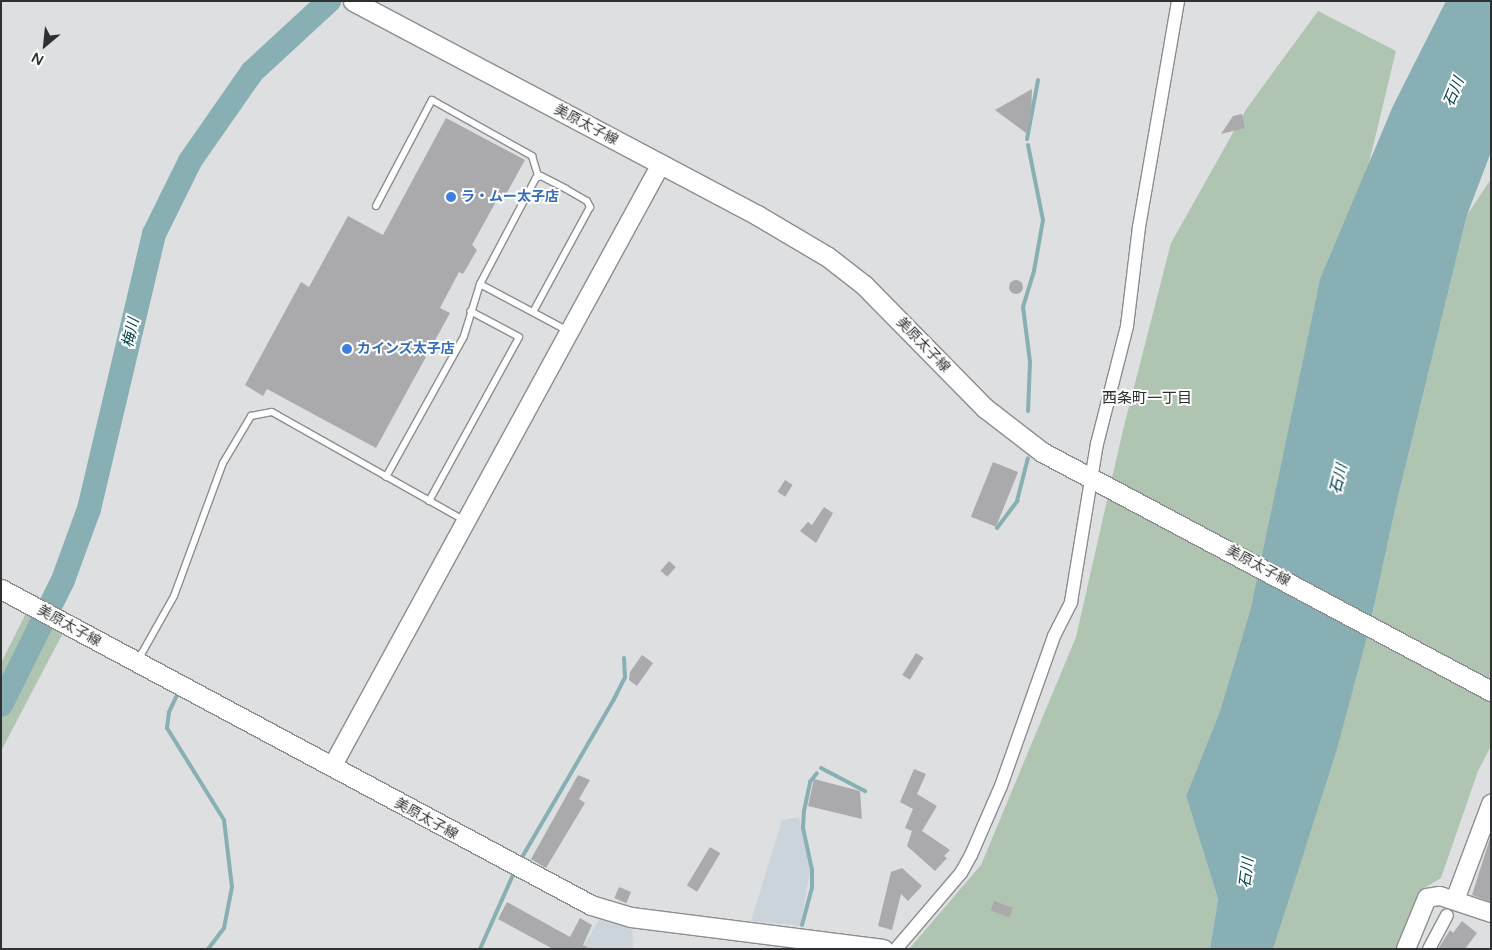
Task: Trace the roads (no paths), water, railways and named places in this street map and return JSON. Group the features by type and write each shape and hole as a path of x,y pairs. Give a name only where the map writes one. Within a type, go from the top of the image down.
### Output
{"main road":[{"name":"美原太子線","path":"357,3 661,164 828,257 864,285 985,408 1042,452 1491,691"},
{"name":"美原太子線","path":"1,589 567,894 611,912 883,949"}],"street":[{"path":"896,949 961,873 1001,786 1054,636 1071,602 1127,326 1139,227 1178,1"},
{"path":"332,767 661,164"},
{"path":"1429,949 1451,908 1490,808"},
{"path":"1406,949 1427,898 1440,896 1451,908 1491,913"}],"lane":[{"path":"376,206 432,100 532,156 538,176 480,284 470,310 464,336 386,477"},
{"path":"534,312 590,206 587,201 538,176"},
{"path":"480,284 570,332"},
{"path":"429,501 519,337 470,310"},
{"path":"136,663 174,596 223,463 247,419 272,412 467,521"}],"water":[{"name":"石川","path":"1446,1 1491,1 1491,152 1467,215 1397,501 1369,629 1337,749 1273,949 1210,949 1218,899 1186,796 1220,711 1250,611 1320,279 1393,106"}],"waterway":[{"name":"梅川","path":"1,705 63,580 89,509 154,234 190,161 252,72 329,1"},
{"path":"1027,139 1038,80"},
{"path":"1028,145 1043,220 1034,271 1023,307 1030,362 1028,411"},
{"path":"997,528 1017,501 1028,458"},
{"path":"521,859 613,701 625,677 624,658"},
{"path":"177,695 169,712 167,728 224,820 232,887 224,928 208,949"},
{"path":"821,768 865,791"},
{"path":"802,925 812,888 812,870 803,828 804,811 810,782 817,773"},
{"path":"480,949 513,875"}],"place":[{"name":"ラ・ムー太子店","path":"451,197"},
{"name":"カインズ太子店","path":"347,349"}],"district":[{"name":"西条町一丁目","path":"1147,399"}]}
